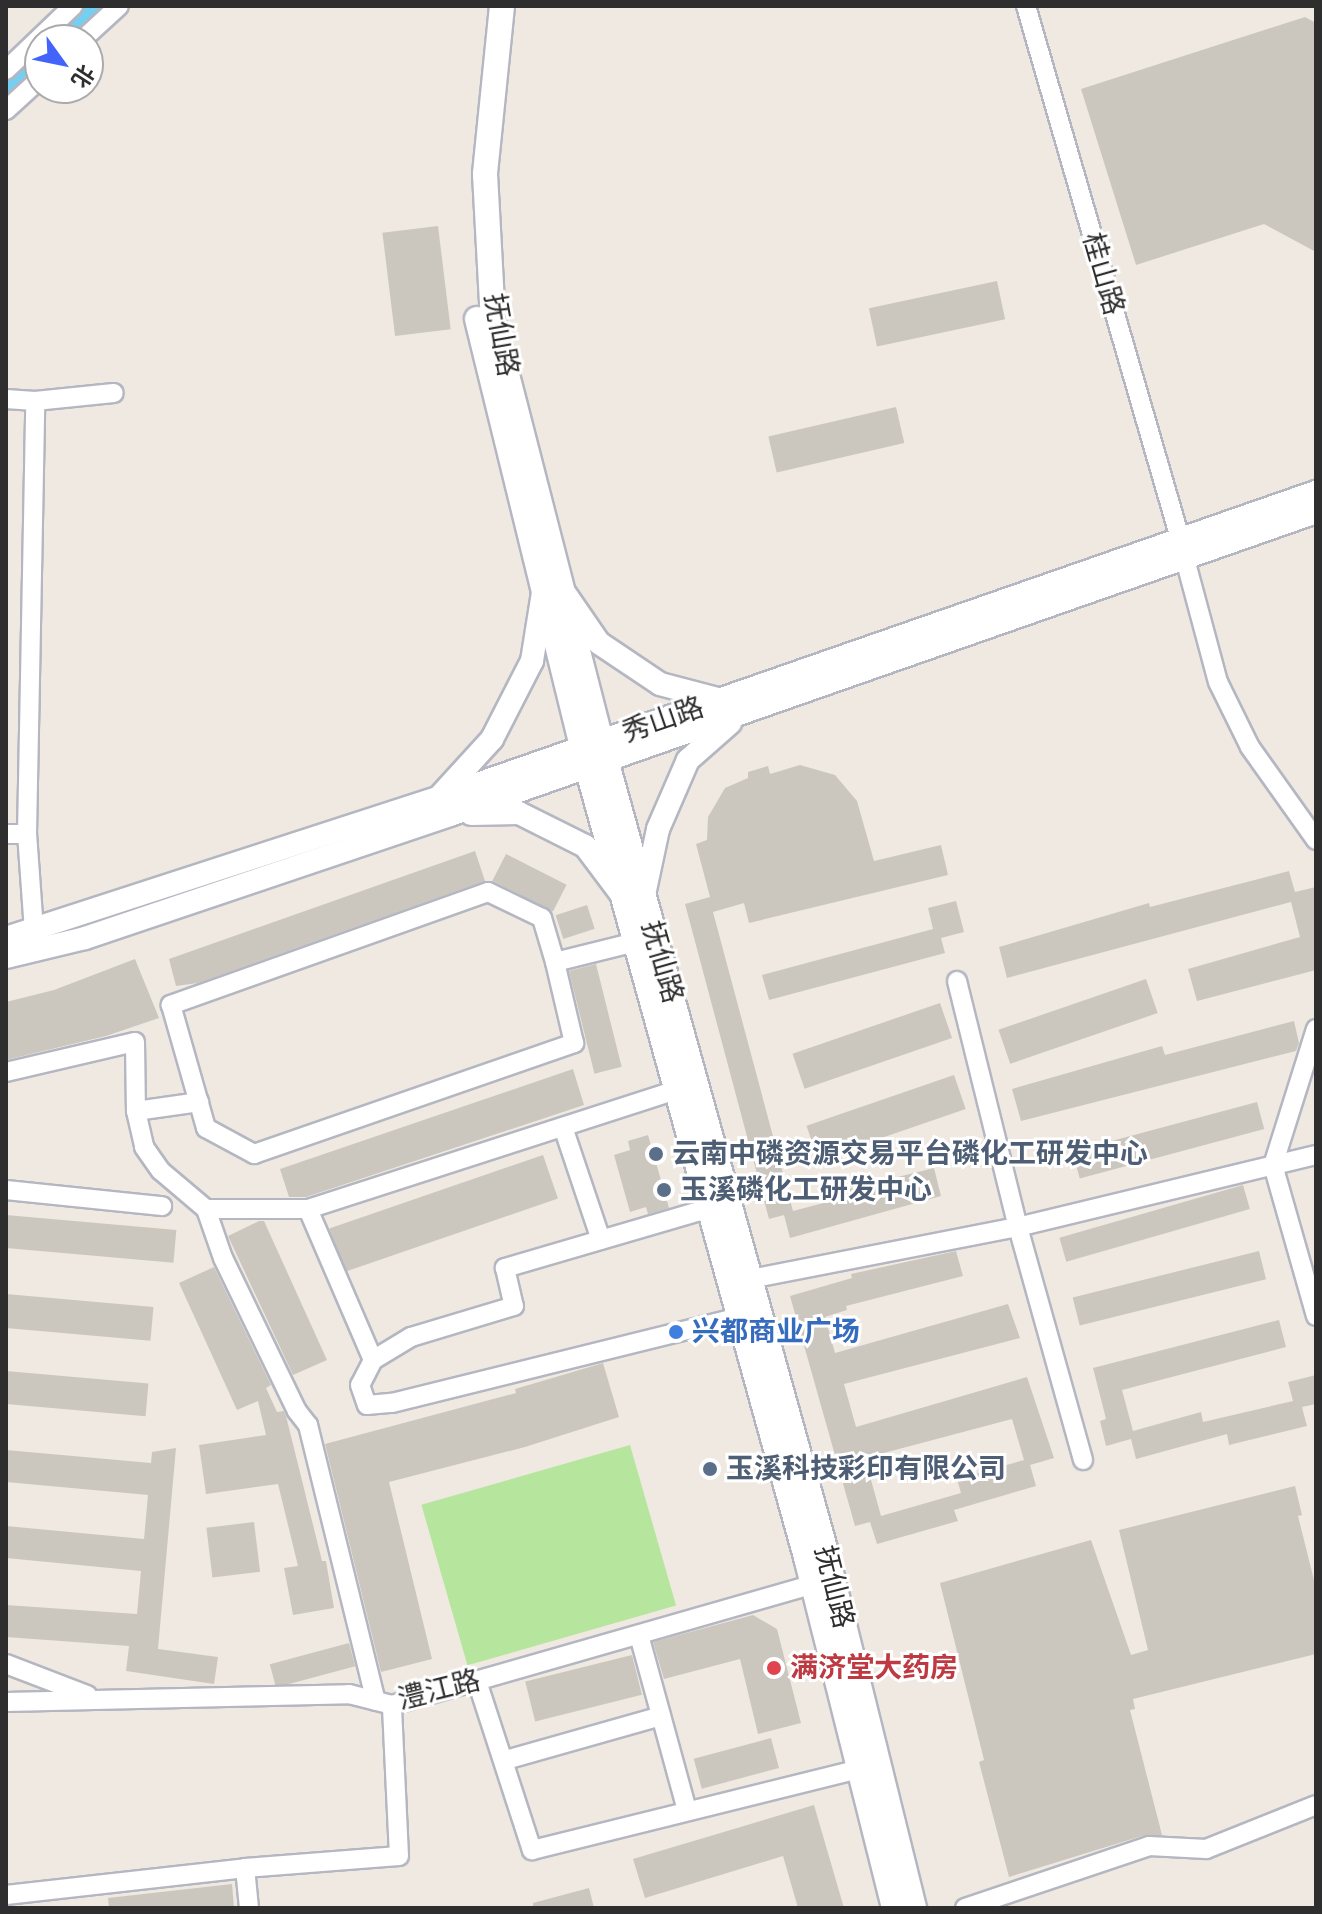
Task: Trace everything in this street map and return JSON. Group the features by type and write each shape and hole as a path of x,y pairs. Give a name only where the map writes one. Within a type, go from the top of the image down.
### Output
{"main road":[{"name":"抚仙路","path":"485,6 468,173 477,322 633,896 750,1279 827,1556 914,1908"},
{"name":"抚仙路","path":"502,6 485,174 493,320 552,590"},
{"name":"抚仙路","path":"633,896 635,942 813,1584 894,1908"}],"street":[{"path":"6,70 73,6"},
{"path":"99,24 119,6"},
{"name":"桂山路","path":"1026,6 1218,682 1250,747 1316,840"},
{"path":"6,110 24,94"},
{"path":"6,399 35,401 114,393"},
{"path":"34,931 27,834 35,401"},
{"name":"秀山路","path":"594,754 740,714 1183,550 1316,492"},
{"name":"秀山路","path":"6,957 85,938 594,754 721,700 1183,550 1316,512"},
{"path":"552,590 599,643 660,684 721,700"},
{"path":"552,590 532,661 492,739 445,806 519,813 585,846 633,896 688,760 740,714"},
{"name":"秀山路","path":"6,938 445,806"},
{"path":"6,834 27,834"},
{"path":"488,892 542,918 555,962 574,1043 254,1154 206,1128 171,1005 488,892"},
{"path":"555,962 635,942"},
{"path":"957,981 1018,1227 1083,1460"},
{"path":"1316,1029 1273,1165 1316,1316"},
{"path":"6,1072 135,1042 136,1111 144,1147 161,1171 206,1209 223,1258 297,1411 308,1425 384,1703 399,1856 245,1868 6,1895"},
{"path":"206,1209 308,1209 677,1090"},
{"path":"136,1111 199,1102"},
{"path":"563,1127 601,1240"},
{"path":"750,1279 1018,1227 1316,1155"},
{"path":"6,1190 162,1206"},
{"path":"710,1208 505,1268 514,1306 411,1337 373,1360 360,1385 367,1405 392,1403 740,1317"},
{"path":"308,1209 373,1360"},
{"name":"澧江路","path":"6,1702 349,1694 384,1703 477,1681 813,1584"},
{"path":"639,1635 687,1811"},
{"path":"6,1664 97,1699"},
{"path":"477,1681 506,1760 532,1850 859,1769"},
{"path":"506,1760 661,1716"},
{"path":"965,1908 1149,1846 1206,1849 1316,1805"},
{"path":"245,1868 249,1908"}],"green space":[{"path":"630,1445 676,1606 467,1665 421,1505"}],"building":[{"path":"1305,17 1316,23 1316,252 1264,224 1136,265 1081,89"},
{"path":"438,226 451,329 395,336 382,233"},
{"path":"997,281 1005,319 877,346 869,308"},
{"path":"896,407 904,443 777,473 768,436"},
{"path":"800,765 835,775 857,801 874,861 941,845 948,875 749,923 744,903 713,912 793,1211 831,1201 829,1194 934,1168 941,1196 790,1238 784,1215 769,1219 685,904 710,897 696,844 707,840 708,817 725,788 748,778 748,772 768,766 770,774"},
{"path":"475,851 485,881 198,983 176,986 169,959"},
{"path":"506,854 567,885 553,912 492,881"},
{"path":"1289,871 1295,892 1316,887 1316,970 1197,1001 1188,969 1300,937 1291,902 1007,978 999,947 1149,903 1150,907"},
{"path":"956,901 964,932 941,938 945,953 769,1000 762,975 933,929 928,908"},
{"path":"587,905 595,929 563,939 556,915"},
{"path":"135,959 159,1018 106,1036 6,1060 6,1002 54,990"},
{"path":"596,964 622,1067 594,1074 569,971"},
{"path":"1146,979 1158,1013 1010,1064 998,1030"},
{"path":"940,1003 952,1038 805,1089 792,1054"},
{"path":"1294,1021 1299,1043 1296,1051 1021,1121 1012,1089 1162,1046 1165,1055"},
{"path":"573,1069 584,1105 306,1197 289,1197 280,1169"},
{"path":"954,1075 966,1109 818,1160 806,1126"},
{"path":"1257,1102 1264,1129 1080,1178 1073,1151"},
{"path":"648,1135 669,1208 648,1214 646,1207 630,1212 614,1155 630,1150 628,1141"},
{"path":"543,1155 558,1198 344,1272 329,1229"},
{"path":"1243,1185 1250,1209 1066,1262 1059,1238"},
{"path":"6,1215 176,1230 173,1263 6,1248"},
{"path":"264,1221 327,1360 293,1375 228,1236"},
{"path":"956,1251 963,1276 846,1306 847,1310 825,1317 835,1353 1008,1304 1020,1338 844,1384 856,1427 1027,1377 1054,1458 1030,1465 1036,1486 954,1510 958,1521 877,1544 870,1522 855,1526 790,1296 852,1278 851,1274","holes":["1012,1419 1024,1460 957,1479 961,1493 881,1516 865,1458"]},
{"path":"1259,1251 1266,1279 1080,1326 1073,1297"},
{"path":"214,1267 271,1385 266,1388 277,1412 284,1411 286,1416 322,1561 326,1561 334,1608 293,1615 284,1568 298,1566 278,1484 206,1494 199,1445 266,1435 258,1401 237,1410 179,1283"},
{"path":"6,1294 153,1307 150,1341 6,1328"},
{"path":"1279,1320 1286,1347 1122,1390 1133,1431 1201,1412 1203,1422 1293,1401 1288,1382 1316,1375 1316,1404 1302,1407 1307,1426 1229,1445 1227,1434 1136,1459 1131,1439 1106,1446 1100,1421 1106,1419 1093,1368"},
{"path":"603,1363 619,1417 525,1447 389,1482 432,1659 381,1672 325,1444 516,1393 515,1389"},
{"path":"6,1371 148,1383 146,1416 6,1404"},
{"path":"176,1448 158,1649 218,1657 214,1684 126,1671 129,1646 6,1637 6,1605 137,1614 141,1571 6,1558 6,1526 144,1539 148,1495 6,1482 6,1450 151,1463 152,1452"},
{"path":"1295,1486 1302,1515 1298,1516 1316,1588 1316,1654 1133,1699 1135,1709 1130,1710 1162,1835 1145,1835 1009,1877 979,1762 984,1760 940,1583 1091,1540 1131,1655 1148,1650 1119,1530"},
{"path":"254,1522 260,1572 212,1577 206,1528"},
{"path":"753,1615 777,1629 801,1723 758,1734 740,1659 664,1679 653,1642"},
{"path":"349,1643 355,1666 276,1687 270,1664"},
{"path":"632,1655 642,1695 535,1721 525,1682"},
{"path":"771,1738 779,1768 702,1789 694,1759"},
{"path":"814,1805 844,1908 798,1908 783,1856 645,1898 633,1859"},
{"path":"232,1884 234,1908 109,1908 108,1898"},
{"path":"589,1888 594,1908 533,1908 533,1903"}],"waterway":[{"path":"71,24 90,6"},
{"path":"6,84 24,68"}],"place":[{"name":"云南中磷资源交易平台磷化工研发中心","path":"656,1154"},
{"name":"玉溪磷化工研发中心","path":"664,1190"},
{"name":"兴都商业广场","path":"676,1332"},
{"name":"玉溪科技彩印有限公司","path":"710,1469"},
{"name":"满济堂大药房","path":"774,1668"}]}
